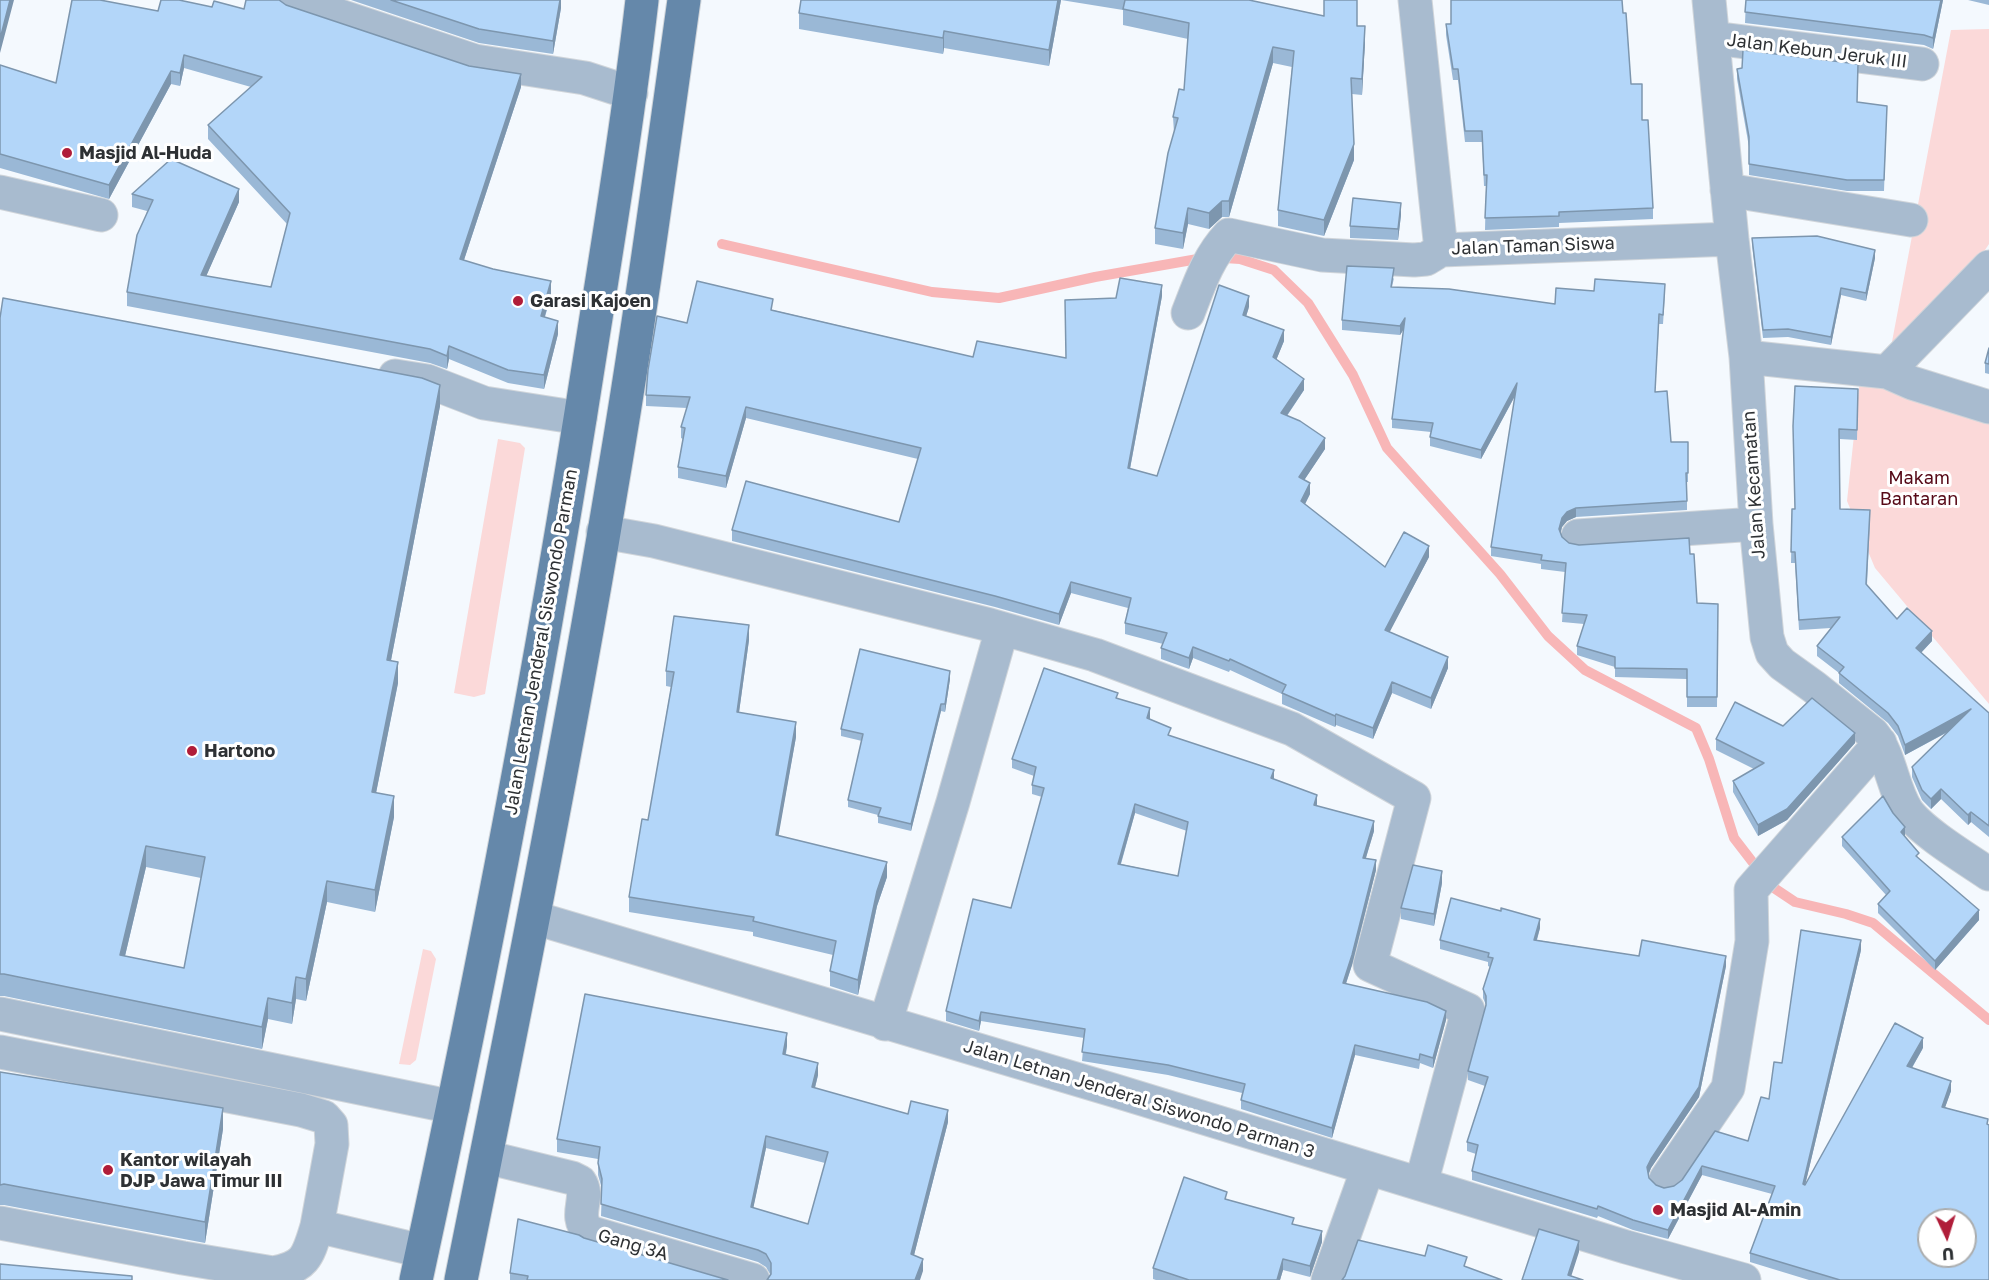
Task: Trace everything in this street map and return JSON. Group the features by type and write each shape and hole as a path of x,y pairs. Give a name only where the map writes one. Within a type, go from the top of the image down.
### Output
{"main road":[{"name":"Jalan Letnan Jenderal Siswondo Parman","path":"419,1265 453,1107 524,748 580,418 631,93 642,0"},
{"path":"461,1280 535,918 603,532 642,297 684,0"}],"street":[{"path":"292,0 475,62 585,78 631,93"},
{"name":"Jalan Taman Siswa","path":"1415,0 1441,250 1732,239"},
{"name":"Jalan Kecamatan","path":"1709,0 1746,357 1756,524 1767,637 1772,653 1782,664 1873,734 1880,743 1906,810 1918,824 1989,874"},
{"name":"Jalan Kebun Jeruk III","path":"1713,38 1922,64"},
{"path":"1727,190 1911,220"},
{"path":"0,192 101,215"},
{"path":"1188,313 1211,260 1229,235 1322,255 1414,260 1426,259 1441,250"},
{"path":"1887,372 1989,267"},
{"path":"1746,357 1887,372 1912,383 1989,407"},
{"path":"363,370 427,381 484,403 580,418"},
{"path":"1578,536 1756,524"},
{"path":"603,532 654,541 1002,629 1095,655 1292,729 1414,798 1370,965 1468,1010 1421,1184"},
{"path":"885,1024 953,802 1002,629"},
{"path":"1666,1179 1728,1088 1752,940 1759,879 1880,743"},
{"name":"Jalan Letnan Jenderal Siswondo Parman 3","path":"535,918 1421,1184 1630,1238 1744,1280"},
{"path":"0,1014 453,1107"},
{"path":"0,1052 301,1110 324,1117 331,1125 332,1144 317,1226 308,1256 299,1265 288,1270 273,1272 183,1258 0,1223"},
{"name":"Gang 3A","path":"486,1157 572,1178 580,1182 584,1192 580,1212 582,1224 589,1232 753,1280"},
{"path":"1328,1280 1368,1168"},
{"path":"317,1226 343,1234 419,1265"}],"green space":[{"path":"1989,29 1989,244 1983,253 1891,347 1951,30"},
{"name":"Makam Bantaran","path":"1860,379 1989,419 1989,704 1875,568 1847,501"},
{"path":"498,439 520,443 525,448 485,694 474,697 454,693"},
{"path":"423,949 431,951 436,959 416,1060 410,1065 399,1064"}],"building":[{"path":"0,0 10,0 0,39"},
{"path":"72,0 100,0 158,11 161,0 179,0 212,7 214,1 244,9 246,0 279,0 286,5 469,66 521,74 460,259 493,269 551,281 541,316 558,321 544,375 508,370 449,346 447,356 430,349 127,292 137,235 153,200 132,194 171,159 239,189 201,275 271,287 290,213 208,125 262,77 184,55 180,73 171,71 109,185 0,154 0,65 56,83"},
{"path":"391,0 560,0 553,41 479,29"},
{"path":"801,0 1058,0 1049,50 944,31 943,38 799,13"},
{"path":"1125,0 1249,0 1324,16 1324,0 1357,0 1357,26 1365,26 1362,79 1351,78 1354,144 1324,220 1278,210 1294,51 1273,47 1229,201 1222,201 1209,213 1188,208 1183,233 1155,228 1168,153 1178,118 1173,117 1179,89 1184,90 1189,23 1123,9"},
{"path":"1451,0 1622,0 1623,13 1626,13 1631,84 1642,84 1642,120 1648,120 1653,208 1559,212 1559,216 1485,218 1487,175 1484,175 1482,131 1465,131 1458,69 1453,69 1446,24 1451,24"},
{"path":"1746,0 1941,0 1933,38 1745,12"},
{"path":"1743,50 1858,64 1857,102 1887,106 1884,180 1847,180 1749,164 1749,137 1737,69 1742,68"},
{"path":"1353,198 1401,203 1398,229 1350,226"},
{"path":"1817,236 1875,250 1866,293 1841,288 1831,337 1788,329 1763,330 1752,238"},
{"path":"1347,266 1394,268 1391,287 1449,289 1555,304 1556,288 1594,291 1595,279 1665,284 1663,315 1659,314 1655,392 1667,391 1671,442 1688,442 1687,501 1576,508 1567,512 1562,518 1559,529 1562,537 1569,543 1579,545 1689,538 1690,554 1694,554 1697,603 1718,604 1717,697 1687,697 1687,669 1615,668 1615,657 1577,646 1587,615 1562,613 1566,563 1541,560 1542,555 1491,547 1517,383 1481,450 1430,437 1433,423 1392,419 1405,318 1400,326 1342,320"},
{"path":"1120,278 1162,285 1128,468 1157,476 1219,285 1249,296 1243,315 1284,330 1273,357 1304,379 1281,413 1300,421 1325,438 1299,477 1310,483 1301,501 1385,567 1404,532 1429,546 1385,630 1448,657 1431,698 1392,682 1373,728 1336,714 1335,716 1282,693 1286,685 1230,659 1229,661 1193,647 1189,658 1161,648 1167,633 1125,623 1131,598 1071,582 1059,614 732,530 746,481 899,522 921,448 746,407 726,476 678,467 685,428 681,427 690,397 646,395 657,316 687,323 697,281 773,299 771,310 973,357 977,341 1066,358 1065,300 1116,298"},
{"path":"3,298 422,378 440,385 387,660 398,662 372,792 394,796 375,890 327,881 306,979 296,977 292,1003 268,998 262,1027 0,974 0,318","holes":["146,846 205,857 184,968 120,955"]},
{"path":"1989,348 1989,364 1985,363"},
{"path":"1795,386 1858,389 1857,430 1839,429 1840,509 1870,510 1866,584 1897,619 1907,608 1932,631 1916,648 1989,713 1989,826 1971,812 1968,815 1941,789 1931,799 1922,790 1912,767 1971,709 1905,745 1898,726 1888,713 1839,673 1844,667 1817,646 1840,617 1799,620 1795,552 1791,552 1792,509 1795,509 1793,426"},
{"path":"674,616 749,625 737,712 796,722 776,835 887,862 877,891 858,980 830,971 836,941 753,921 754,917 629,897 642,819 648,820 674,672 666,671"},
{"path":"860,649 950,671 945,704 941,704 911,824 878,816 881,808 848,800 863,734 841,729"},
{"path":"1044,668 1118,693 1116,698 1150,708 1147,718 1171,728 1168,735 1274,770 1271,778 1317,795 1314,805 1374,821 1363,858 1376,860 1343,983 1427,1002 1446,1011 1433,1058 1420,1054 1419,1060 1355,1045 1332,1128 1241,1100 1245,1084 1168,1065 1082,1052 1085,1029 981,1012 979,1021 946,1011 973,899 1011,908 1044,788 1032,785 1036,767 1012,759","holes":["1135,804 1188,822 1178,876 1118,864"]},
{"path":"1812,698 1855,733 1787,809 1758,825 1733,781 1764,763 1716,739 1735,702 1783,726"},
{"path":"1883,796 1905,827 1901,832 1919,853 1916,856 1979,910 1935,961 1878,904 1890,891 1842,837"},
{"path":"1413,865 1442,871 1434,914 1401,908"},
{"path":"1451,898 1540,919 1534,940 1639,956 1642,940 1726,956 1699,1087 1647,1167 1649,1178 1656,1185 1664,1188 1674,1186 1682,1180 1715,1131 1748,1141 1761,1097 1769,1099 1774,1062 1782,1063 1801,930 1861,940 1803,1184 1805,1185 1895,1023 1923,1038 1907,1066 1951,1081 1942,1107 1988,1119 1989,1280 1840,1280 1750,1253 1775,1186 1702,1166 1668,1230 1633,1220 1598,1206 1597,1209 1472,1171 1478,1145 1467,1142 1488,1077 1468,1071 1486,1005 1483,989 1493,958 1488,957 1489,953 1440,940"},
{"path":"585,994 787,1033 783,1054 818,1063 812,1087 908,1114 911,1101 948,1110 911,1254 923,1259 915,1280 767,1280 771,1274 771,1263 766,1254 758,1250 601,1204 602,1179 598,1163 600,1147 557,1139","holes":["766,1136 828,1152 808,1224 751,1207"]},
{"name":"Kantor wilayah DJP Jawa Timur III","path":"0,1072 223,1108 205,1222 0,1185"},
{"path":"1184,1177 1227,1192 1225,1199 1294,1218 1292,1224 1322,1231 1310,1266 1283,1259 1277,1280 1189,1280 1153,1268"},
{"path":"518,1219 728,1280 527,1280 528,1276 510,1273"},
{"path":"1539,1229 1579,1241 1568,1275 1583,1280 1522,1280"},
{"path":"1358,1240 1425,1256 1428,1245 1467,1257 1464,1266 1502,1280 1342,1280"},
{"path":"0,1264 132,1276 132,1280 0,1280"}],"waterway":[{"path":"722,244 932,292 999,298 1095,277 1209,257 1240,259 1274,270 1308,303 1353,375 1387,448 1500,574 1548,636 1585,670 1696,728 1709,759 1734,838 1771,886 1795,902 1873,923 1989,1020"}],"place":[{"name":"Masjid Al-Huda","path":"67,153"},
{"name":"Garasi Kajoen","path":"518,301"},
{"name":"Hartono","path":"192,751"},
{"name":"Kantor wilayah DJP Jawa Timur III","path":"108,1170"},
{"name":"Masjid Al-Amin","path":"1658,1210"}]}
